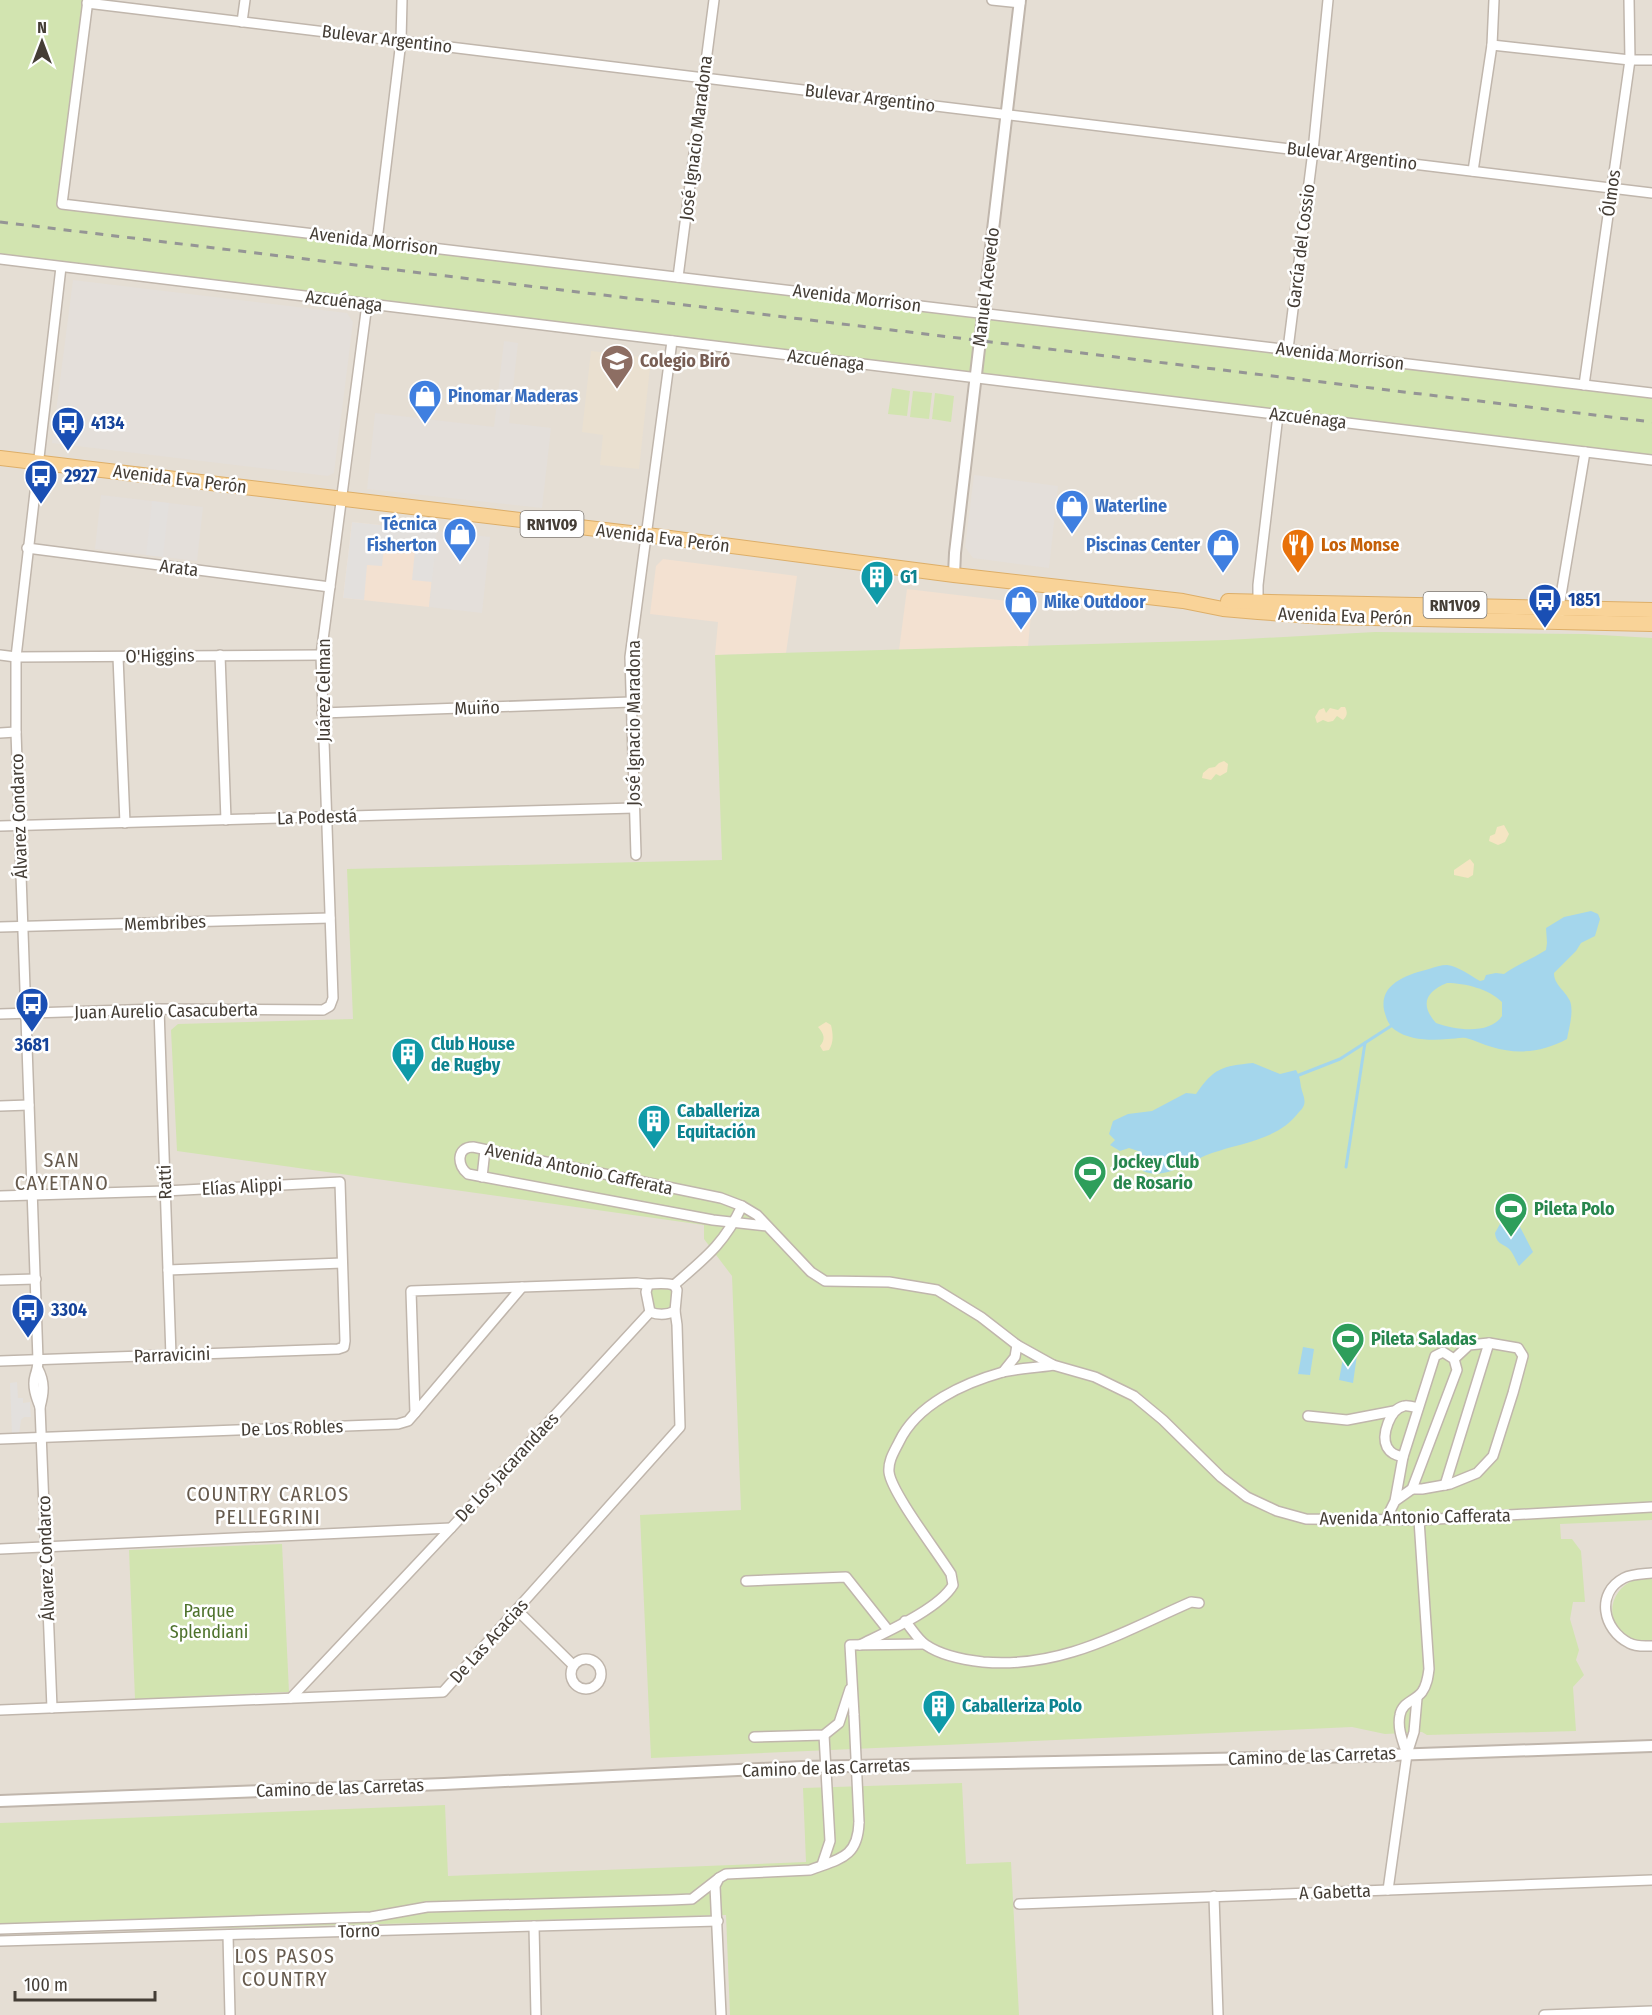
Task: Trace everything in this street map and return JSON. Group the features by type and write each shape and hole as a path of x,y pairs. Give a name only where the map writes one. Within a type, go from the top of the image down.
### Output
{"main road":[{"name":"Avenida Eva Perón","path":"0,458 647,535 954,575 1183,601 1258,607 1325,617 1652,624"},
{"name":"Avenida Eva Perón","path":"1258,607 1559,607 1652,610"}],"street":[{"path":"242,22 245,0"},
{"path":"377,241 401,41 402,0"},
{"name":"José Ignacio Maradona","path":"678,277 714,0"},
{"path":"992,0 1020,2"},
{"name":"García del Cossio","path":"1288,350 1313,152 1328,0"},
{"path":"1473,171 1492,45 1494,0"},
{"name":"Ólmos","path":"1584,384 1630,60 1629,0"},
{"name":"Bulevar Argentino","path":"87,2 1652,193"},
{"name":"Avenida Morrison","path":"87,2 62,204 1652,393"},
{"name":"Manuel Acevedo","path":"954,575 1020,2"},
{"path":"1492,45 1630,60 1652,60"},
{"name":"Azcuénaga","path":"0,259 1652,460"},
{"name":"Álvarez Condarco","path":"52,1708 40,1407 44,1394 44,1379 39,1364 16,732 16,657 61,267"},
{"name":"Juárez Celman","path":"330,1006 333,998 321,654 367,304"},
{"name":"José Ignacio Maradona","path":"636,855 630,657 672,341"},
{"path":"1258,607 1258,585 1278,415"},
{"path":"1559,621 1559,607 1585,452"},
{"name":"Arata","path":"27,548 330,587"},
{"name":"O'Higgins","path":"0,655 118,657 321,654"},
{"path":"220,655 226,820"},
{"path":"118,657 125,823"},
{"name":"Muiño","path":"322,713 631,702"},
{"path":"0,733 16,732"},
{"name":"La Podestá","path":"0,826 634,808"},
{"name":"Membribes","path":"0,927 330,918"},
{"name":"Juan Aurelio Casacuberta","path":"0,1014 159,1009 323,1010 330,1006"},
{"name":"Ratti","path":"159,1009 171,1356"},
{"path":"0,1106 30,1105"},
{"name":"Avenida Antonio Cafferata","path":"767,1226 733,1224 482,1177 468,1174 461,1169 459,1162 462,1150 466,1147 721,1198 742,1206 757,1215 811,1272 825,1281 889,1282 937,1290 981,1317 1017,1345 1053,1365 1095,1377 1134,1396 1163,1420 1221,1477 1247,1497 1277,1511 1306,1519 1419,1520 1652,1507"},
{"path":"482,1177 485,1150"},
{"name":"Elías Alippi","path":"0,1196 340,1182 342,1263"},
{"path":"415,1413 411,1291 637,1283 674,1285 721,1242 742,1206"},
{"path":"168,1270 342,1263"},
{"name":"Parravicini","path":"0,1362 39,1364 171,1356 338,1350 344,1347 342,1263"},
{"path":"0,1280 36,1279"},
{"path":"648,1285 646,1292 650,1312 669,1314 675,1311 677,1290 674,1285"},
{"name":"De Los Robles","path":"0,1439 398,1424 408,1421 522,1287"},
{"name":"De Las Acacias","path":"0,1710 443,1692 681,1427 675,1311"},
{"name":"De Los Jacarandaes","path":"0,1549 451,1528 650,1312"},
{"path":"1445,1485 1489,1343"},
{"path":"1412,1489 1445,1485 1478,1473 1493,1456 1523,1356 1518,1348 1489,1343 1469,1346 1454,1359"},
{"path":"1004,1372 1015,1357 1017,1345"},
{"path":"1386,1519 1395,1501 1403,1457 1435,1356 1443,1352 1454,1359 1457,1371 1412,1489 1395,1501"},
{"path":"860,1645 947,1595 953,1586 951,1574 897,1492 889,1474 889,1461 903,1433 926,1407 948,1393 1004,1372 1053,1365"},
{"path":"1308,1416 1347,1420 1394,1411 1405,1405 1418,1408"},
{"path":"1394,1411 1385,1437 1386,1446 1392,1454 1403,1457"},
{"path":"1407,1754 1400,1733 1400,1715 1404,1706 1423,1692 1428,1680 1429,1669 1419,1520"},
{"path":"291,1698 451,1528"},
{"path":"1652,1573 1630,1576 1618,1582 1607,1598 1605,1613 1613,1630 1620,1637 1639,1647 1652,1646"},
{"path":"746,1581 846,1577 888,1630"},
{"path":"905,1621 924,1644 933,1649 967,1660 1028,1663 1067,1655 1191,1602 1199,1603"},
{"path":"517,1610 573,1665"},
{"path":"754,1737 824,1735 839,1723 850,1704 852,1684 850,1645 924,1644"},
{"path":"1388,1890 1407,1754 1414,1732 1417,1698"},
{"path":"0,1929 372,1917 427,1907 493,1907 692,1899 726,1874 810,1870 847,1856 859,1839 854,1715 850,1704"},
{"path":"822,1865 830,1841 824,1735"},
{"name":"Camino de las Carretas","path":"0,1801 444,1784 826,1766 1407,1754 1652,1746"},
{"path":"718,1878 715,1886 721,2015"},
{"name":"A Gabetta","path":"1018,1904 1652,1880"},
{"path":"1214,1896 1218,2015"},
{"name":"Torno","path":"0,1941 717,1921"},
{"path":"534,1926 536,2015"},
{"path":"228,1935 230,2015"},
{"path":"1544,2015 1652,2011"}],"shaded area":[{"path":"88,0 1652,0 1652,2015 0,2015 0,222"},
{"path":"73,280 347,313 353,322 334,473 328,476 52,443"},
{"name":"Pinomar Maderas","path":"504,341 518,343 509,423 551,428 542,508 367,489 375,413 494,427"},
{"name":"Colegio Biró","path":"591,351 651,358 639,469 600,465 603,435 582,432"},
{"path":"974,475 1058,486 1049,568 973,558 965,547"},
{"path":"101,495 203,507 197,561 95,549"},
{"path":"152,501 169,503 163,557 146,555"},
{"path":"352,522 437,531 429,607 343,598"},
{"path":"352,522 437,531 432,582 412,580 415,550 384,547 382,566 367,565 364,600 343,598"},
{"name":"Técnica Fisherton","path":"437,531 490,537 482,613 429,607"},
{"path":"663,559 797,576 786,653 715,655 718,622 650,614 656,566"},
{"path":"907,589 1032,604 1028,646 899,650"},
{"path":"17,1382 18,1398 23,1398 23,1403 30,1402 31,1417 24,1417 21,1420 19,1434 12,1434 10,1383"}],"green space":[{"path":"0,0 88,0 62,203 1652,393 1652,460 0,259"},
{"path":"892,388 910,391 907,416 888,414"},
{"path":"913,391 932,393 929,419 910,417"},
{"path":"935,393 954,396 951,422 932,419"},
{"name":"Jockey Club de Rosario","path":"1375,632 1584,634 1652,638 1652,1520 1560,1524 1561,1539 1572,1539 1581,1551 1585,1602 1573,1602 1570,1619 1579,1650 1576,1660 1584,1675 1573,1687 1576,1731 1427,1735 1422,1732 1385,1734 1352,1727 651,1758 640,1515 741,1510 732,1276 704,1239 704,1225 177,1151 171,1030 178,1024 353,1019 347,869 722,860 715,655 1227,640"},
{"path":"655,1286 672,1290 671,1308 660,1310 654,1307 649,1297 651,1288"},
{"name":"Parque Splendiani","path":"282,1544 289,1692 135,1699 129,1550"},
{"path":"1641,1577 1652,1577 1652,1642 1637,1641 1625,1635 1617,1626 1613,1616 1613,1605 1617,1593 1627,1584"},
{"path":"962,1783 966,1864 1011,1862 1019,2015 730,2015 726,1915 0,1934 0,1823 445,1805 448,1876 806,1862 803,1788"}],"sand":[{"path":"1345,707 1347,711 1343,720 1337,716 1333,721 1323,720 1317,723 1315,717 1319,710 1324,708 1326,713 1330,708 1338,710"},
{"path":"1224,761 1228,764 1227,772 1220,776 1216,774 1211,780 1202,778 1203,773 1209,768"},
{"path":"1504,825 1509,834 1505,842 1498,845 1489,841 1497,827"},
{"path":"1470,859 1474,864 1473,875 1468,878 1454,875 1454,870"},
{"path":"826,1022 831,1025 833,1035 831,1047 823,1051 820,1046 824,1037 818,1027"}],"water":[{"path":"1591,911 1598,914 1600,919 1595,936 1581,943 1554,973 1556,981 1570,1001 1572,1010 1567,1039 1540,1049 1511,1051 1466,1038 1435,1040 1413,1038 1393,1028 1389,1023 1384,1010 1384,1001 1386,993 1397,981 1445,965 1460,969 1480,981 1484,980 1486,975 1504,974 1546,950 1546,928 1564,917","holes":["1447,983 1476,988 1497,997 1502,1002 1502,1016 1489,1026 1472,1029 1453,1028 1436,1023 1428,1010 1427,1000 1440,987"]},
{"path":"1253,1063 1280,1074 1296,1070 1304,1105 1281,1129 1259,1139 1212,1153 1169,1172 1161,1173 1143,1171 1139,1157 1141,1152 1129,1148 1120,1151 1110,1145 1115,1140 1109,1134 1113,1121 1128,1114 1152,1111 1186,1093 1196,1094 1208,1079 1220,1070 1234,1065"},
{"name":"Pileta Polo","path":"1506,1213 1521,1215 1520,1227 1533,1252 1519,1266 1510,1250 1496,1239 1495,1233"},
{"path":"1303,1347 1314,1349 1310,1375 1298,1374"},
{"name":"Pileta Saladas","path":"1344,1353 1357,1355 1353,1383 1339,1380"}],"waterway":[{"path":"1299,1075 1340,1059 1391,1026"},
{"path":"1346,1167 1365,1043"}],"railway":[{"path":"0,222 1652,422"}],"place":[{"name":"Colegio Biró","path":"617,390"},
{"name":"Pinomar Maderas","path":"425,425"},
{"name":"4134","path":"68,452"},
{"name":"2927","path":"41,505"},
{"name":"Waterline","path":"1072,535"},
{"name":"Técnica Fisherton","path":"460,563"},
{"name":"Piscinas Center","path":"1223,574"},
{"name":"Los Monse","path":"1298,574"},
{"name":"G1","path":"877,606"},
{"name":"1851","path":"1545,629"},
{"name":"Mike Outdoor","path":"1021,631"},
{"name":"3681","path":"32,1033"},
{"name":"Club House de Rugby","path":"408,1083"},
{"name":"Caballeriza Equitación","path":"654,1150"},
{"name":"Jockey Club de Rosario","path":"1090,1201"},
{"name":"Pileta Polo","path":"1511,1238"},
{"name":"3304","path":"28,1339"},
{"name":"Pileta Saladas","path":"1348,1368"},
{"name":"Caballeriza Polo","path":"939,1735"}],"district":[{"name":"SAN CAYETANO","path":"62,1172"},
{"name":"COUNTRY CARLOS PELLEGRINI","path":"268,1506"},
{"name":"LOS PASOS COUNTRY","path":"285,1968"}]}
